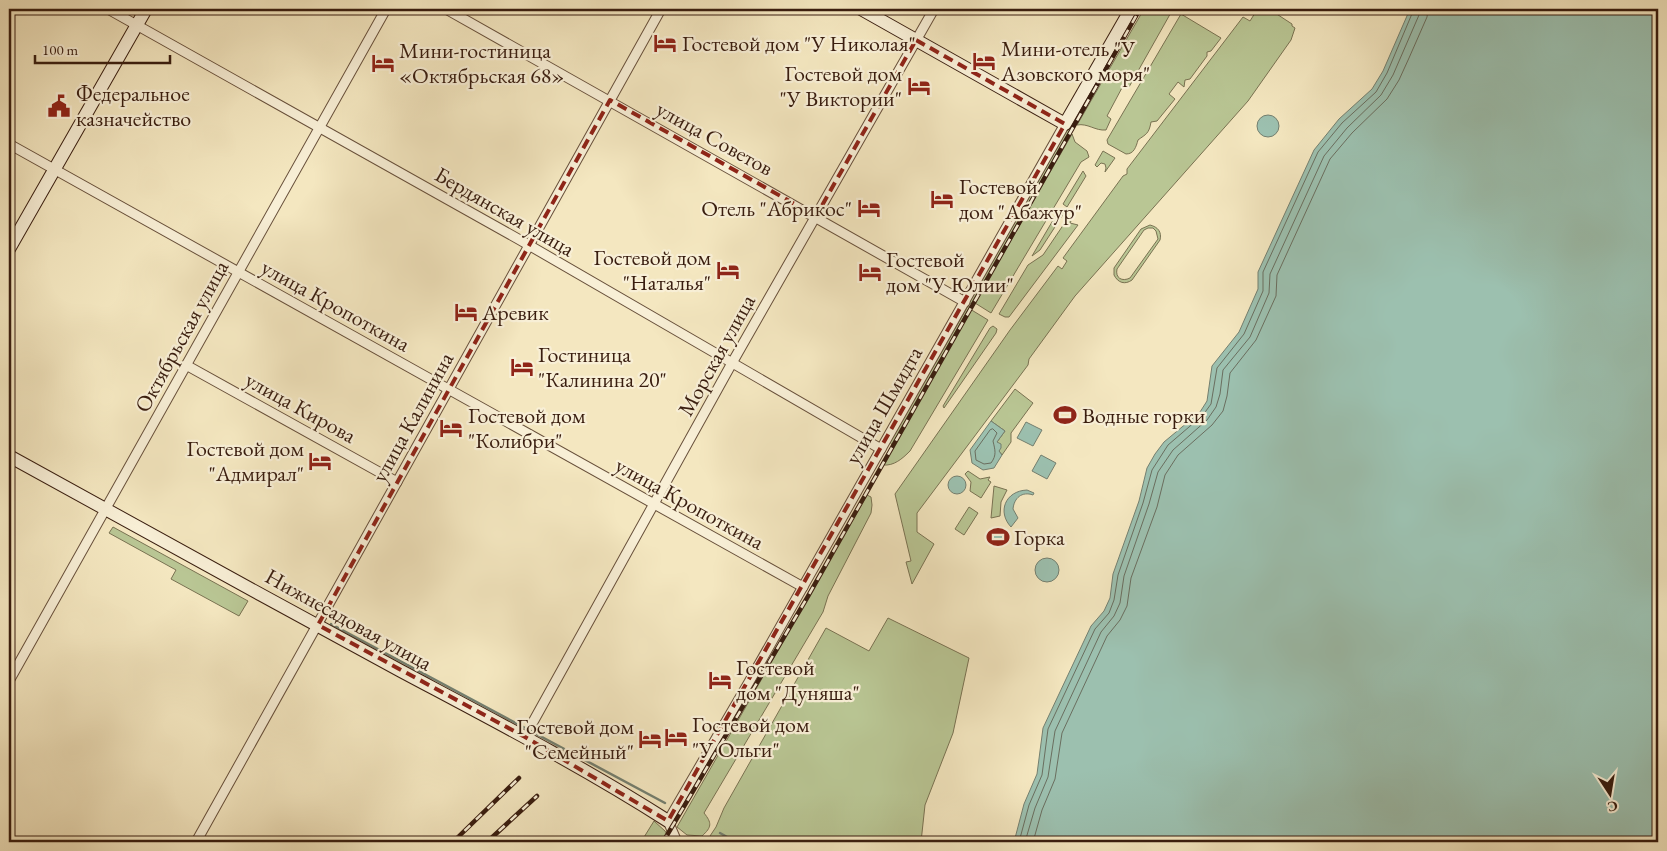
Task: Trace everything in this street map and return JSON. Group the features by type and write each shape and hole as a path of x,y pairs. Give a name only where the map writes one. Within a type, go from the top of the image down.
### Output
{"street":[{"name":"Бердянская улица","path":"108,9 529,245 881,449"},
{"path":"9,249 146,9"},
{"name":"Октябрьская улица","path":"9,681 13,665 105,509 386,9"},
{"name":"улица Советов","path":"446,9 816,216 965,302"},
{"name":"улица Калинина","path":"196,842 661,9"},
{"path":"861,9 1065,124"},
{"name":"Морская улица","path":"534,722 732,363 934,9"},
{"name":"улица Шмидта","path":"668,821 1131,9"},
{"name":"улица Кропоткина","path":"9,144 803,587"},
{"name":"улица Кирова","path":"186,365 397,482"},
{"name":"Нижнесадовая улица","path":"9,456 318,626 525,737 668,821"},
{"path":"668,821 677,842"}],"highlighted area":[{"path":"916,40 1065,124 668,821 525,737 318,625 610,100 816,216"}],"green space":[{"path":"1136,9 1139,9 971,304 969,303"},
{"path":"1144,9 1173,9 1129,87 1124,84 1107,116 1111,119 1106,130 1077,125"},
{"path":"1249,9 1269,9 1292,24 1295,28 1291,40 1248,101 1075,296 1029,359 1028,365 917,513 917,532 934,544 912,584 906,562 911,561 895,494 1010,330 1058,266 1062,269 1067,261 1063,258 1123,176 1127,174 1127,169 1243,17 1250,21 1255,13"},
{"path":"1181,14 1221,38 1211,51 1207,52 1207,56 1190,79 1185,80 1184,87 1178,82 1169,94 1175,99 1157,121 1151,122 1148,131 1138,140 1133,151 1126,154 1108,144 1107,140"},
{"path":"1072,134 1075,142 1087,151 1089,157 1081,162 991,313 975,303"},
{"path":"1103,151 1115,158 1105,172 1105,164 1101,163 1097,167 1095,165"},
{"path":"1083,171 1086,176 1067,207 1063,204"},
{"path":"1059,210 1064,213 1040,250 1032,256"},
{"path":"1068,218 1071,221 1070,223 1078,225 1009,317 999,314 1028,265 1043,255"},
{"path":"1150,225 1155,227 1160,232 1160,240 1132,280 1122,282 1114,275 1114,268 1141,229","holes":["1153,228 1158,239 1130,278 1124,280 1118,277 1117,269 1144,230"]},
{"path":"968,306 970,306 892,445 890,442"},
{"path":"970,309 988,320 910,451 894,463 883,465"},
{"path":"993,326 997,329 996,333 944,408 943,406"},
{"path":"1015,389 1033,403 1011,433 1011,442 1002,455 997,442 1005,431 991,421"},
{"path":"968,471 980,479 990,477 988,480 991,482 981,498 970,491 971,482 965,474"},
{"path":"994,486 1007,490 1001,502 1000,516 991,518"},
{"path":"867,495 871,497 871,513 828,596 823,612 704,813 710,822 708,830 702,836 687,835 677,827"},
{"path":"969,507 978,513 964,535 955,529"},
{"path":"113,527 248,601 239,616 171,579 176,570 109,533"},
{"path":"888,618 969,658 953,733 925,805 921,842 706,842 826,628 869,651"},
{"path":"654,821 665,831 672,842 641,842"}],"water":[{"path":"1410,9 1658,9 1658,842 1014,842 1024,804 1037,774 1043,728 1091,626 1104,611 1110,598 1113,574 1139,501 1147,468 1164,442 1200,412 1207,401 1212,366 1239,332 1258,289 1258,272 1314,150 1339,119 1372,89 1383,71"},
{"path":"1268,115 1276,118 1279,126 1276,134 1268,137 1260,134 1257,126 1260,118"},
{"path":"991,421 1005,431 997,442 1001,444 999,451 1002,455 994,468 983,470 972,463 970,450"},
{"path":"1026,422 1042,430 1033,446 1017,438"},
{"path":"1041,455 1056,463 1047,479 1032,471"},
{"path":"957,476 963,479 966,485 963,491 957,494 951,491 948,485 951,479"},
{"path":"1027,490 1034,493 1033,495 1025,494 1019,496 1013,509 1018,518 1011,527 1004,515 1006,503 1013,494"},
{"name":"Горка","path":"998,527 1004,530 1007,536 1004,542 998,545 992,542 989,536 992,530"},
{"path":"1047,558 1052,559 1058,565 1058,575 1052,581 1047,582 1042,581 1036,575 1035,570 1036,565 1042,559"}],"waterway":[{"path":"331,624 665,803"},
{"path":"720,833 736,842"}],"railway":[{"path":"663,842 807,598 1140,9"},
{"path":"453,842 519,778"},
{"path":"487,842 537,796"}],"place":[{"name":"Гостевой дом \"У Николая\"","path":"665,43"},
{"name":"Мини-отель \"У Азовского моря\"","path":"984,61"},
{"name":"Мини-гостиница «Октябрьская 68»","path":"383,63"},
{"name":"Гостевой дом \"У Виктории\"","path":"919,86"},
{"name":"Федеральное казначейство","path":"59,106"},
{"name":"Гостевой дом \"Абажур\"","path":"942,199"},
{"name":"Отель \"Абрикос\"","path":"869,208"},
{"name":"Гостевой дом \"Наталья\"","path":"728,270"},
{"name":"Гостевой дом \"У Юлии\"","path":"870,272"},
{"name":"Аревик","path":"466,312"},
{"name":"Гостиница \"Калинина 20\"","path":"522,367"},
{"name":"Водные горки","path":"1065,415"},
{"name":"Гостевой дом \"Колибри\"","path":"451,428"},
{"name":"Гостевой дом \"Адмирал\"","path":"320,461"},
{"name":"Горка","path":"998,537"},
{"name":"Гостевой дом \"Дуняша\"","path":"720,680"},
{"name":"Гостевой дом \"У Ольги\"","path":"676,737"},
{"name":"Гостевой дом \"Семейный\"","path":"650,739"}]}
